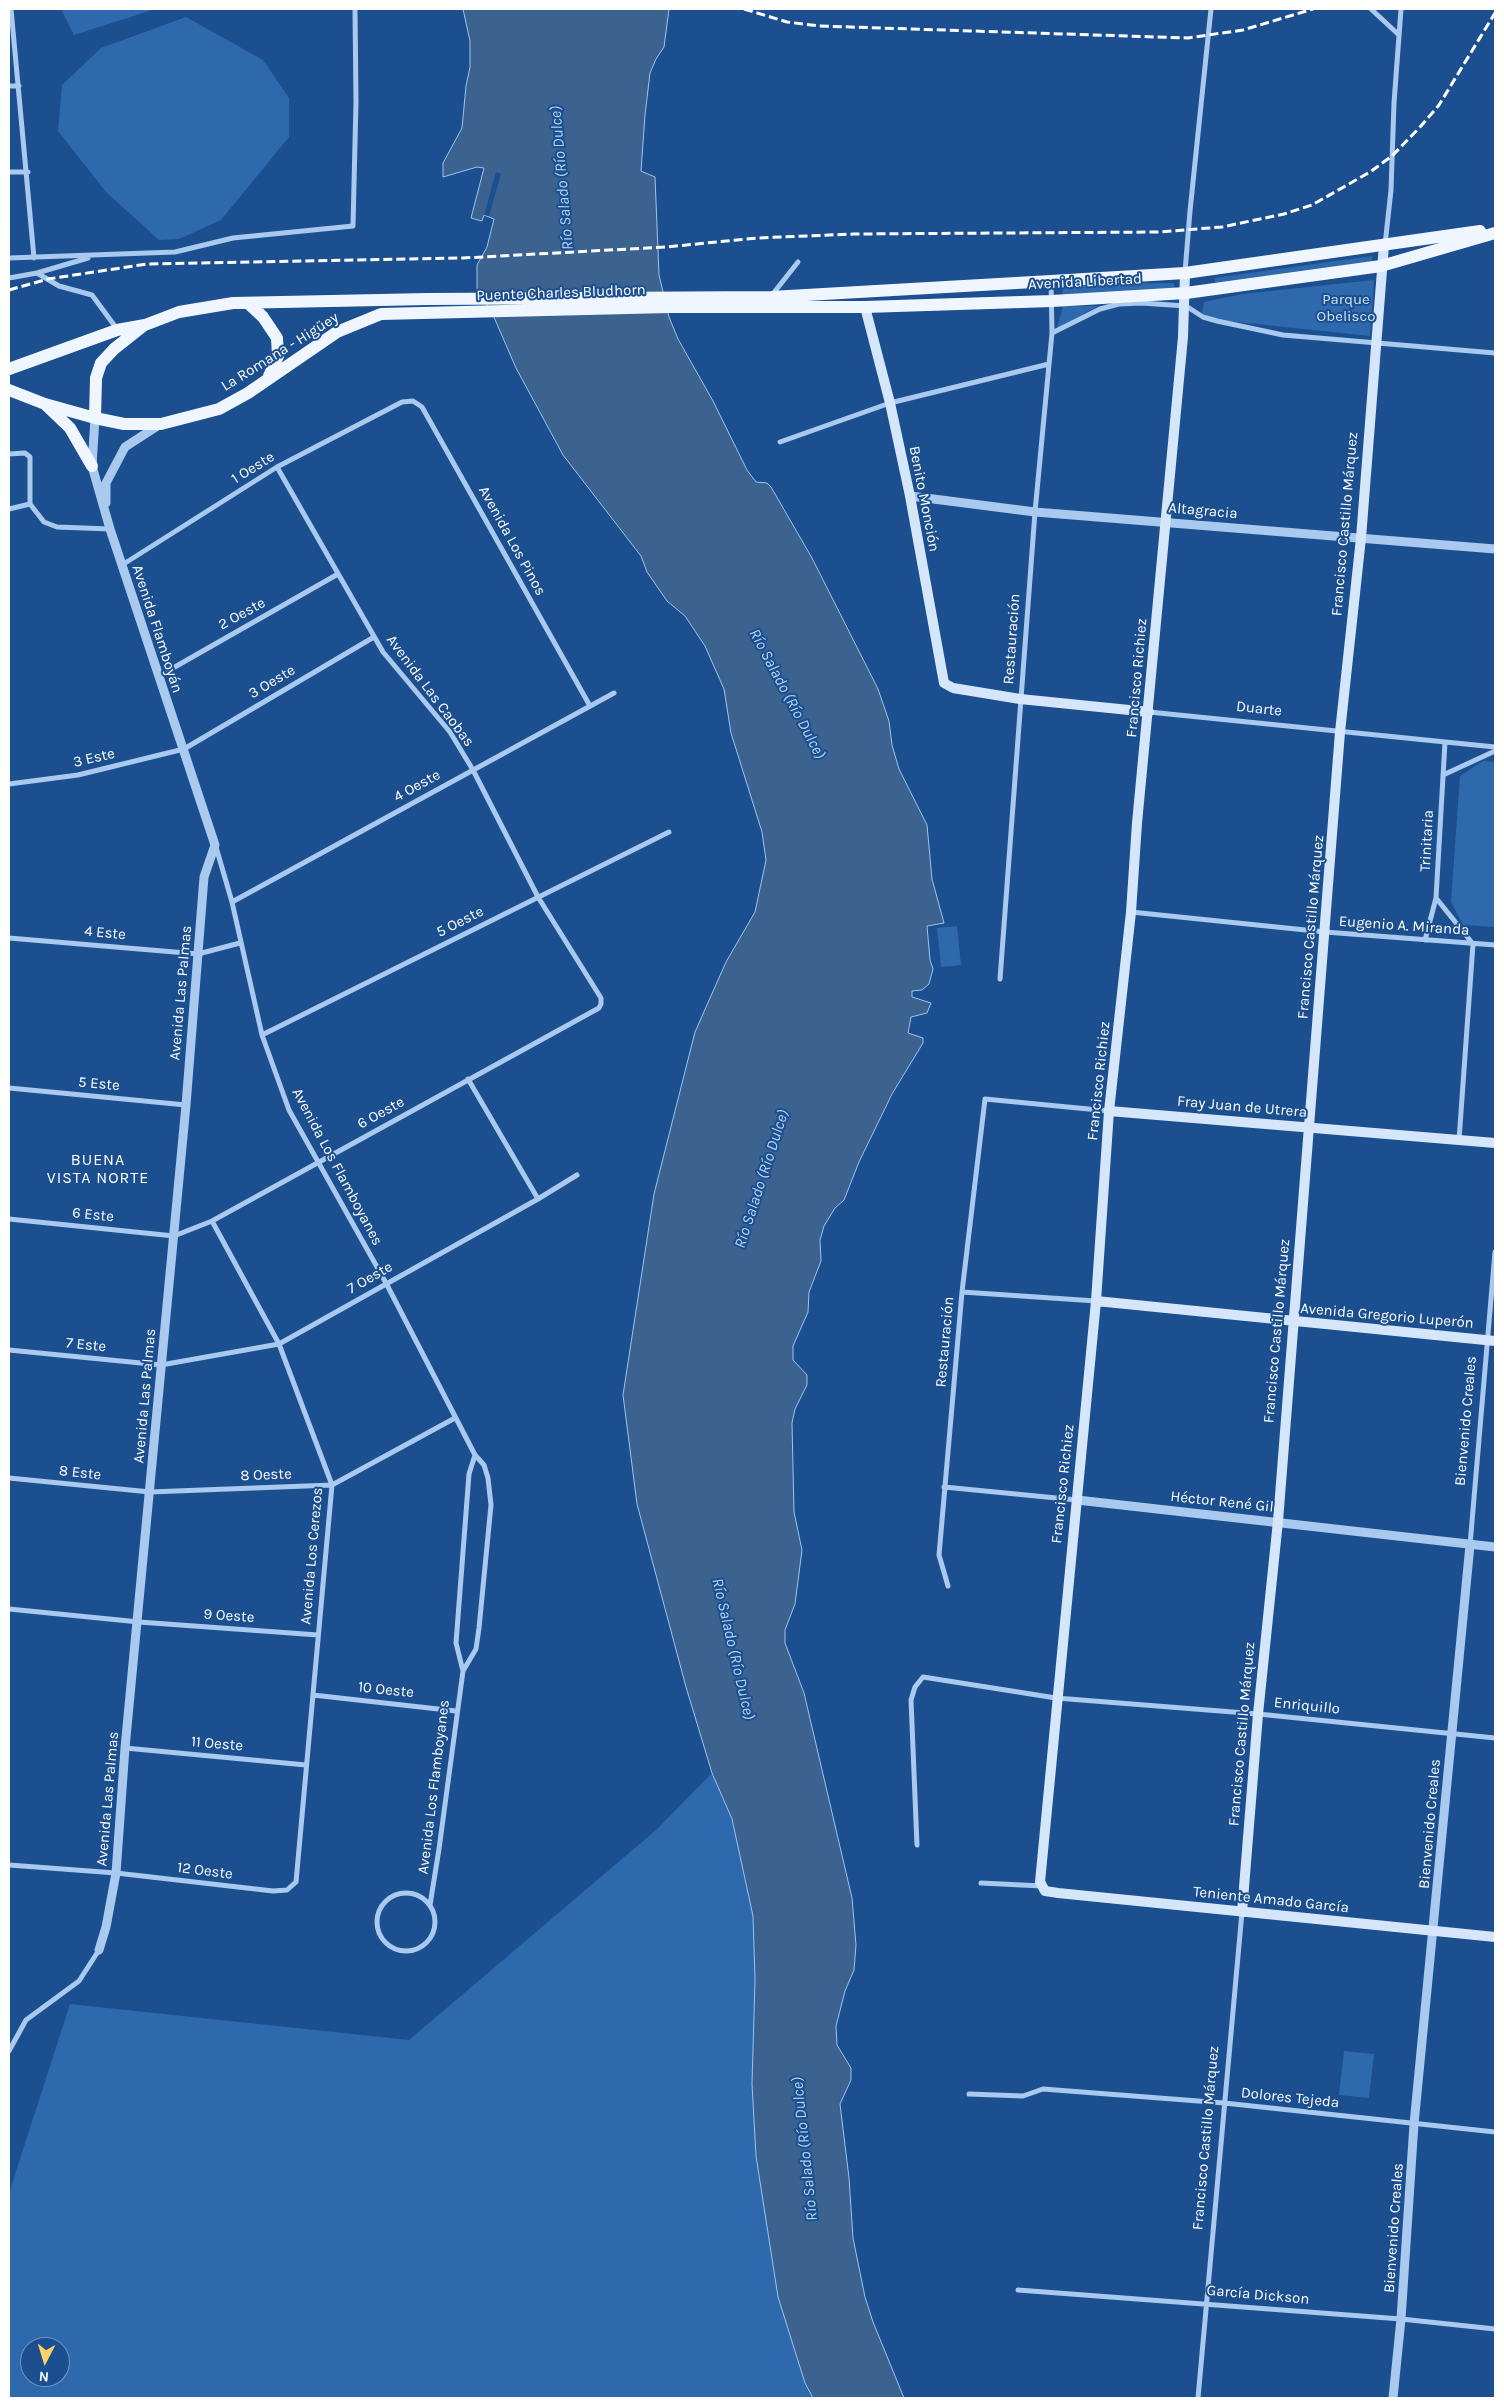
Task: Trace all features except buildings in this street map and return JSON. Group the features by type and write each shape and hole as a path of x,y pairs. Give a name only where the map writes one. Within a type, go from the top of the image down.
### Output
{"main road":[{"name":"Avenida Libertad","path":"668,302 1185,273 1495,229"},
{"name":"Avenida Libertad","path":"668,302 865,306 1052,301 1186,292 1381,266 1495,233"},
{"name":"Francisco Castillo Márquez","path":"1242,1912 1258,1714 1278,1522 1292,1322 1340,732 1361,538 1384,245"},
{"name":"Francisco Richiez","path":"1044,1888 1040,1882 1056,1698 1096,1301 1109,1111 1131,912 1137,823 1186,306 1185,273"},
{"name":"La Romana - Higüey","path":"9,369 117,330 145,325 179,312 233,303 455,299"},
{"name":"Puente Charles Bludhorn","path":"455,299 668,302"},
{"name":"Puente Charles Bludhorn","path":"454,313 668,302"},
{"path":"248,304 263,316 277,338 278,356 269,376"},
{"name":"Benito Monción","path":"865,306 890,403 910,496 943,681 946,685 958,689"},
{"name":"La Romana - Higüey","path":"9,390 45,404 95,418 124,424 161,424 219,409 248,393 269,376 337,332 381,314 410,311 454,313"},
{"path":"95,418 96,378 101,363 114,349 145,325"},
{"path":"45,404 70,428 92,466"},
{"name":"Duarte","path":"958,689 1020,698 1149,712"},
{"name":"Fray Juan de Utrera","path":"1109,1111 1495,1143"},
{"name":"Avenida Gregorio Luperón","path":"1096,1301 1491,1341"},
{"name":"Teniente Amado García","path":"1044,1888 1242,1912 1495,1937"}],"street":[{"path":"12,9 28,172 34,258"},
{"path":"9,258 175,252 233,238 353,226 356,102 355,9"},
{"path":"1185,273 1211,9"},
{"path":"1371,9 1399,35"},
{"path":"1384,245 1391,190 1401,9"},
{"path":"9,86 19,86"},
{"path":"9,172 28,172"},
{"path":"9,278 37,273 96,256"},
{"path":"771,297 798,262"},
{"path":"37,273 59,286 92,295 117,330"},
{"name":"Restauración","path":"1000,979 1020,698 1052,333 1051,282"},
{"path":"1052,333 1100,309 1119,304 1141,302 1186,306 1203,317 1283,335 1495,353"},
{"path":"780,442 890,403 1049,364"},
{"name":"Avenida Los Pinos","path":"402,402 413,401 422,407 590,706"},
{"name":"1 Oeste","path":"122,565 277,467 402,402"},
{"name":"Avenida Flamboyán","path":"95,418 92,466 106,516 215,845"},
{"path":"106,516 106,482 115,462 125,447 161,424"},
{"path":"9,454 25,453 30,457 30,504 44,522 57,527 110,530"},
{"name":"Avenida Las Caobas","path":"277,467 374,637 394,667 450,732 473,770 538,897 601,998 599,1008"},
{"name":"Altagracia","path":"910,496 1035,512 1495,549"},
{"path":"9,509 30,504"},
{"name":"2 Oeste","path":"158,676 338,574"},
{"name":"3 Oeste","path":"184,749 374,637"},
{"name":"4 Oeste","path":"232,902 614,693"},
{"name":"Duarte","path":"1149,712 1495,747"},
{"name":"Trinitaria","path":"1425,940 1436,898 1446,742"},
{"name":"3 Este","path":"9,784 78,776 184,749"},
{"path":"1443,775 1495,751"},
{"name":"5 Oeste","path":"262,1035 669,832"},
{"name":"Avenida Los Flamboyanes","path":"215,845 232,902 262,1035 289,1110 386,1282 475,1455 484,1465 491,1505 476,1649 463,1671 430,1905"},
{"name":"Avenida Las Palmas","path":"99,1950 106,1926 116,1873 125,1748 139,1622 186,1105 204,877 215,845"},
{"path":"1436,898 1473,944 1459,1140"},
{"name":"Eugenio A. Miranda","path":"1131,912 1325,932 1495,945"},
{"name":"4 Este","path":"9,938 198,954 240,943"},
{"name":"6 Oeste","path":"174,1236 212,1220 599,1008"},
{"path":"468,1079 538,1200"},
{"name":"5 Este","path":"9,1088 186,1105"},
{"name":"Restauración","path":"948,1586 939,1555 944,1487 962,1292 985,1099"},
{"name":"Fray Juan de Utrera","path":"985,1099 1109,1111"},
{"name":"7 Oeste","path":"161,1365 279,1344 386,1282 538,1200 577,1175"},
{"name":"6 Este","path":"9,1219 174,1236"},
{"name":"Avenida Los Cerezos","path":"212,1220 279,1344 332,1485 306,1765 298,1874 291,1888"},
{"name":"Bienvenido Creales","path":"1393,2398 1402,2320 1414,2124 1491,1341 1495,1252"},
{"path":"962,1292 1096,1301"},
{"name":"7 Este","path":"9,1350 161,1365"},
{"name":"8 Oeste","path":"150,1492 332,1485 456,1418"},
{"name":"Avenida Los Flamboyanes","path":"463,1671 456,1643 469,1474 475,1455"},
{"name":"8 Este","path":"9,1478 150,1492"},
{"name":"Héctor René Gil","path":"944,1487 1495,1547"},
{"name":"9 Oeste","path":"9,1609 139,1622 318,1635"},
{"name":"Enriquillo","path":"916,1845 911,1700 915,1687 923,1678 1056,1698 1258,1714 1495,1738"},
{"name":"10 Oeste","path":"313,1695 456,1711"},
{"name":"11 Oeste","path":"125,1748 306,1765"},
{"name":"12 Oeste","path":"9,1865 116,1873 273,1891 283,1891 291,1888"},
{"path":"981,1883 1044,1888"},
{"path":"407,1893 423,1898 430,1905 435,1919 434,1932 427,1943 419,1949 402,1952 384,1942 377,1928 376,1921 379,1910 386,1901 398,1894 407,1893"},
{"name":"Francisco Castillo Márquez","path":"1198,2398 1242,1912"},
{"path":"9,2052 26,2020 79,1981 99,1950"},
{"name":"Dolores Tejeda","path":"969,2094 1023,2096 1043,2089 1224,2103 1495,2132"},
{"name":"García Dickson","path":"1018,2290 1495,2329"}],"green space":[{"path":"61,9 155,9 74,35"},
{"path":"186,17 263,60 289,98 289,137 221,220 179,239 159,240 106,192 58,131 62,85 101,48"},
{"path":"1372,256 1373,270 1217,290 1214,278"},
{"name":"Parque Obelisco","path":"1374,280 1370,336 1218,320 1202,313 1204,302 1242,294"},
{"path":"1174,283 1175,295 1063,299 1062,284"},
{"path":"1063,306 1098,306 1057,328"},
{"path":"1483,761 1495,762 1495,927 1463,925 1451,902 1460,776"},
{"path":"957,926 961,965 941,967 937,928"},
{"path":"712,1773 732,1819 753,1916 755,1979 752,2084 756,2156 805,2383 813,2398 9,2398 9,2193 70,2004 409,2040 656,1830"},
{"path":"1344,2051 1374,2054 1369,2098 1339,2095"}],"water":[{"name":"Río Salado (Río Dulce)","path":"463,9 669,9 664,47 650,73 641,171 655,177 659,275 669,317 678,339 713,401 747,470 756,482 767,483 771,487 812,558 878,689 889,721 892,745 899,769 927,825 932,879 944,923 927,926 930,960 933,969 929,984 922,990 912,991 912,997 931,1003 927,1013 911,1017 908,1033 923,1038 923,1043 892,1094 859,1162 844,1200 835,1208 824,1226 820,1240 821,1261 809,1292 808,1312 793,1346 793,1360 807,1375 807,1385 795,1409 792,1423 794,1512 802,1550 795,1604 785,1630 785,1643 804,1693 852,1898 856,1945 854,1970 845,1991 836,2026 837,2045 851,2068 851,2080 840,2104 849,2178 853,2238 865,2297 873,2322 904,2398 813,2398 805,2383 778,2297 756,2156 752,2084 755,1979 753,1916 732,1819 712,1773 686,1687 637,1504 623,1395 654,1194 695,1032 726,962 755,912 766,860 762,832 731,733 724,689 705,646 685,616 667,601 647,572 641,556 563,455 516,368 493,315 477,289 477,265 487,247 494,219 484,215 482,221 471,218 484,168 477,167 443,177 443,163 462,128 470,67 470,41"}],"pier":[{"path":"496,172 501,174 489,216 484,215"}],"railway":[{"path":"744,9 787,22 819,26 1188,38 1243,30 1313,9"},
{"path":"9,290 48,279 147,264 463,258 666,247 757,238 854,234 1158,232 1222,227 1284,214 1312,205 1370,172 1392,156 1439,105 1495,13"}],"district":[{"name":"BUENA VISTA NORTE","path":"98,1169"}]}
